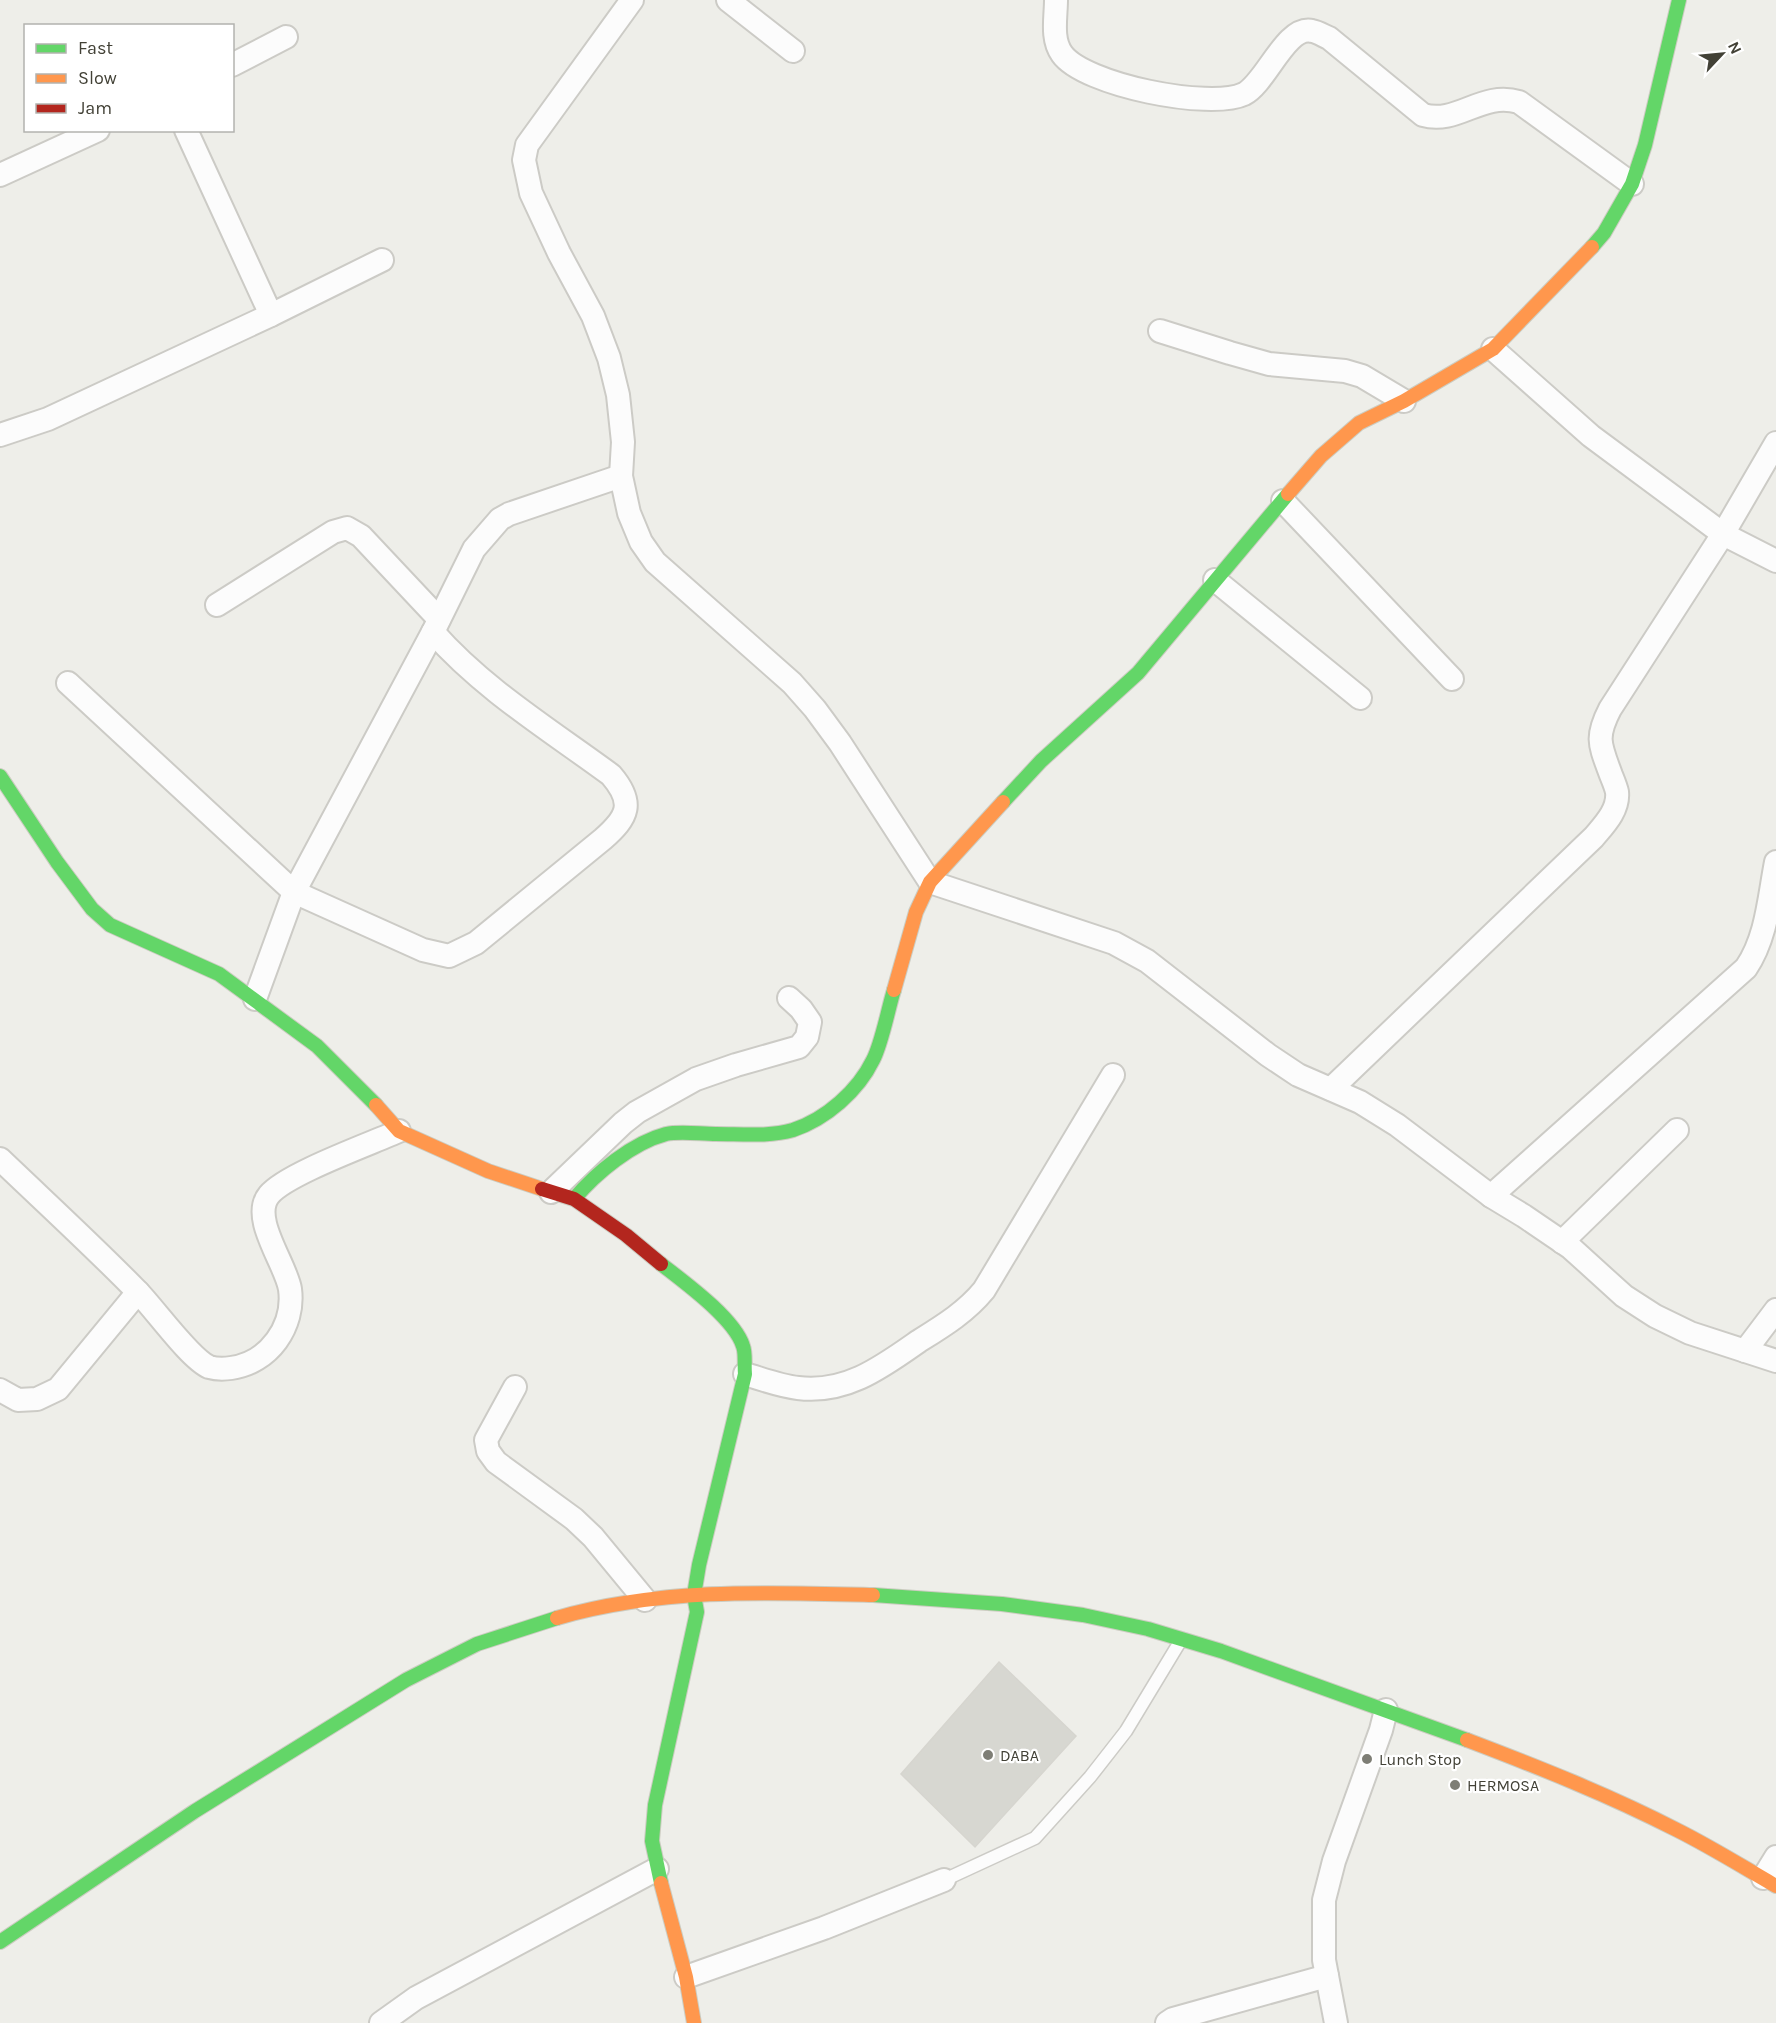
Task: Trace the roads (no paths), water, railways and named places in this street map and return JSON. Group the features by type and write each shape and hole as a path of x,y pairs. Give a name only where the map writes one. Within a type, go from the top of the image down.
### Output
{"street":[{"path":"632,0 527,145 524,159 531,193 558,253 592,316 609,358 618,395 623,442 621,476 629,513 641,542 655,562 792,683 815,709 840,743 930,882 1114,943 1147,961 1268,1055 1298,1075 1359,1102 1397,1125 1491,1196 1524,1215 1562,1242 1624,1296 1690,1333 1776,1361"},
{"path":"729,0 793,51"},
{"path":"1056,0 1056,41 1061,53 1070,63 1140,91 1165,96 1227,98 1245,93 1258,82 1286,44 1299,33 1311,30 1329,39 1423,115 1434,118 1444,117 1493,99 1506,98 1519,102 1632,184"},
{"path":"574,1199 590,1180 616,1160 645,1143 667,1134 766,1134 792,1130 815,1120 850,1094 874,1059 915,912 930,882 1041,761 1138,674 1321,456 1359,423 1404,401 1493,349 1584,258 1604,234 1632,184 1645,145 1678,0"},
{"path":"234,64 286,37"},
{"path":"0,176 94,132"},
{"path":"187,132 271,315"},
{"path":"0,435 48,419 271,315 382,260"},
{"path":"1160,331 1269,364 1345,371 1362,375 1404,401"},
{"path":"1493,349 1591,436 1722,534 1776,561"},
{"path":"1331,1089 1594,837 1609,819 1615,806 1617,793 1599,744 1602,724 1722,534 1776,443"},
{"path":"255,999 294,892 436,626 474,549 500,519 509,514 621,476"},
{"path":"1283,501 1452,679"},
{"path":"68,683 294,892 423,950 449,956 476,943 603,839 619,825 626,813 625,799 620,786 611,775 482,679 452,653 436,626 361,536 347,528 333,532 217,605"},
{"path":"1215,580 1360,698"},
{"path":"0,776 57,862 92,909 110,925 219,974 255,999 317,1046 362,1089 399,1131 488,1171 574,1199 705,1300 730,1324 743,1346 745,1374 693,1595 696,1612 655,1805 652,1841 657,1869 686,1977 694,2023"},
{"path":"1491,1196 1746,968 1755,955 1762,938 1776,862"},
{"path":"551,1192 637,1112 696,1080 736,1065 799,1047 807,1037 810,1022 789,998"},
{"path":"745,1374 798,1388 828,1388 852,1383 875,1372 973,1303 1008,1252 1058,1164 1113,1075"},
{"path":"1562,1242 1677,1130"},
{"path":"0,1159 138,1292 196,1358 209,1366 222,1369 239,1367 267,1352 285,1327 290,1291 286,1273 266,1230 263,1209 267,1196 279,1186 313,1168 399,1131"},
{"path":"0,1390 18,1400 37,1399 58,1389 138,1292"},
{"path":"1745,1351 1776,1310"},
{"path":"514,1388 486,1440 488,1451 496,1462 574,1519 593,1537 645,1600"},
{"path":"0,1942 219,1795 418,1674 496,1637 582,1611 645,1600 693,1595 840,1594 959,1600 1080,1615 1130,1624 1182,1639 1473,1741 1617,1801 1677,1830 1769,1882 1776,1857"},
{"path":"1336,2023 1324,1960 1324,1900 1334,1861 1386,1710"},
{"path":"381,2023 416,1998 657,1869"},
{"path":"686,1977 824,1928 944,1880"},
{"path":"1167,2023 1173,2019 1327,1976"}],"lane":[{"path":"944,1880 1035,1838 1090,1777 1126,1731 1182,1639"}],"place":[{"name":"DABA","path":"988,1755"},
{"name":"Lunch Stop","path":"1367,1759"},
{"name":"HERMOSA","path":"1455,1785"}]}
